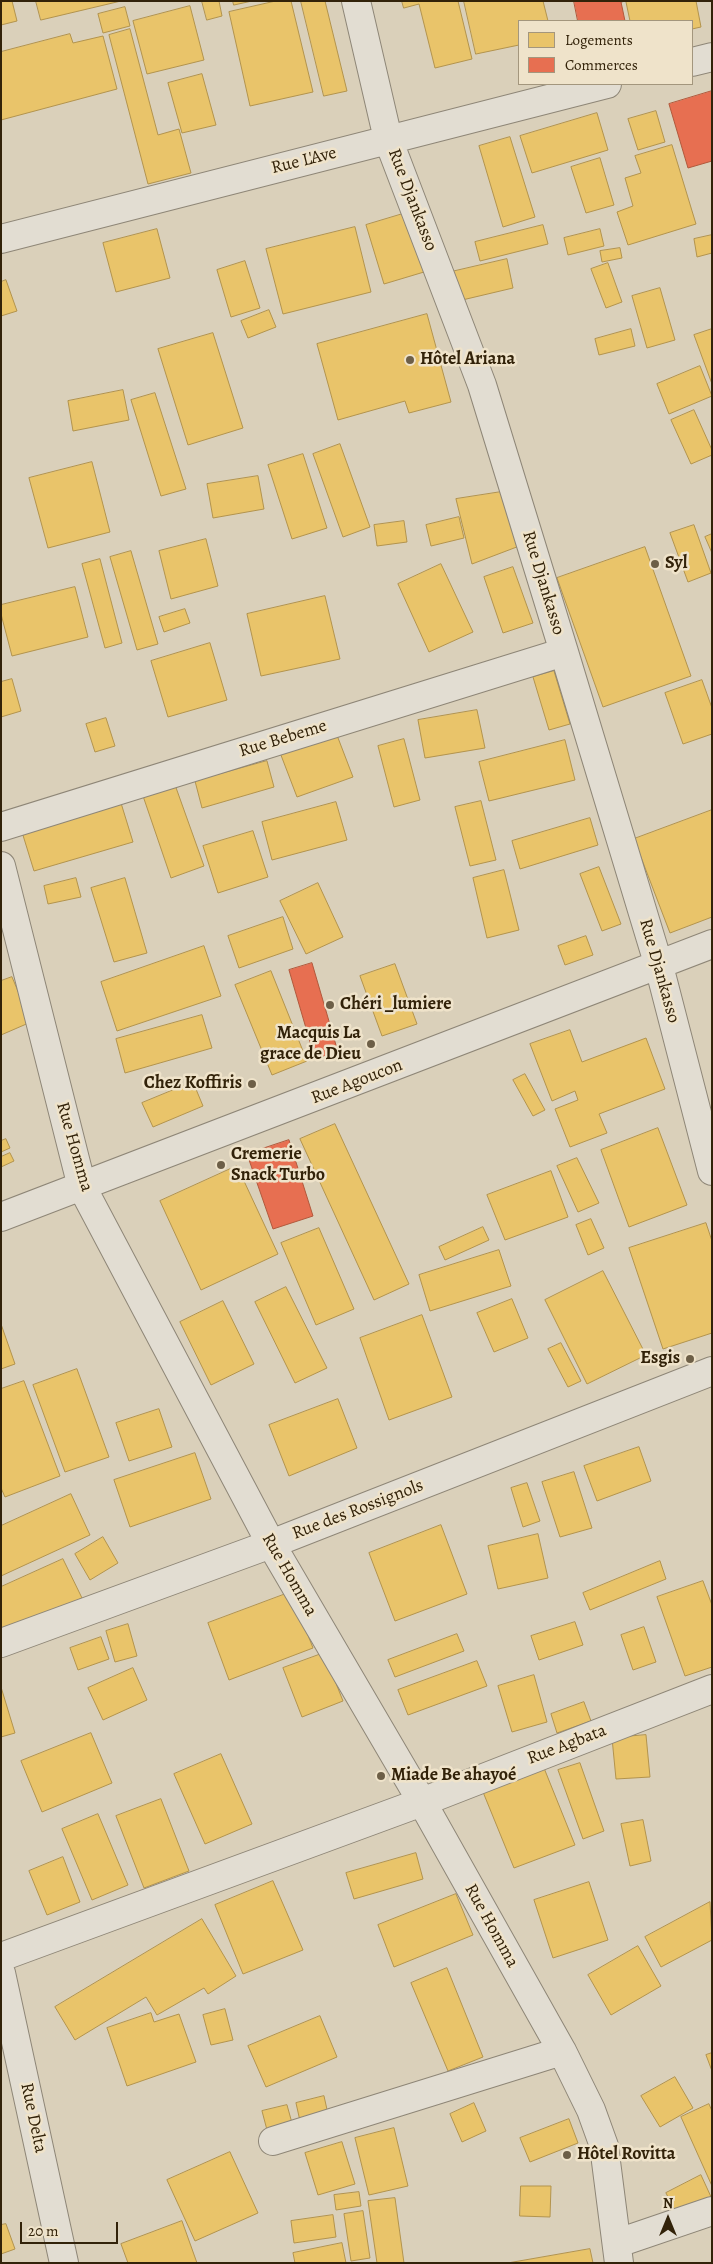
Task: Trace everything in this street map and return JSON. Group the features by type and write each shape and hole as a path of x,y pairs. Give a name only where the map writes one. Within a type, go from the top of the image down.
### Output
{"street":[{"name":"Rue Djankasso","path":"356,1 388,139 482,385 659,966 712,1171"},
{"path":"693,62 712,57"},
{"name":"Rue L'Ave","path":"1,240 603,85"},
{"name":"Rue Bebeme","path":"1,827 564,652"},
{"name":"Rue Homma","path":"1,866 82,1187 271,1544 422,1802 562,2051 591,2110 604,2146 618,2253"},
{"name":"Rue Agoucon","path":"1,1218 712,944"},
{"name":"Rue des Rossignols","path":"1,1642 271,1544 712,1371"},
{"name":"Rue Agbata","path":"1,1957 422,1802 712,1689"},
{"name":"Rue Delta","path":"1,1973 64,2263"},
{"path":"273,2141 562,2051"},
{"path":"618,2253 712,2211"}],"building: Logements":[{"path":"1,1 12,1 17,21 1,25"},
{"path":"36,1 121,1 41,20"},
{"path":"202,1 219,1 222,16 207,20"},
{"path":"233,1 252,1 234,5"},
{"path":"276,1 291,1 313,92 250,106 229,12"},
{"path":"301,1 325,1 347,91 324,96"},
{"path":"402,1 458,1 472,59 435,68 419,4 404,8"},
{"path":"464,1 543,1 548,20 518,20 518,45 476,54"},
{"path":"696,1 701,27 693,29 693,20 630,20 626,2"},
{"path":"190,6 204,60 147,74 133,21"},
{"path":"125,7 130,26 103,33 98,14"},
{"path":"130,29 158,135 179,129 191,173 148,184 109,35"},
{"path":"70,34 73,43 103,36 117,89 1,120 1,52"},
{"path":"202,74 216,125 182,133 168,83"},
{"path":"656,111 665,142 638,150 628,119"},
{"path":"597,113 608,150 532,173 520,136"},
{"path":"510,137 535,217 503,227 479,146"},
{"path":"672,145 696,224 628,245 617,212 633,206 625,178 641,173 635,156"},
{"path":"600,158 614,205 586,213 571,167"},
{"path":"406,213 424,272 384,284 366,225"},
{"path":"543,225 548,244 480,261 475,242"},
{"path":"355,227 371,292 283,314 266,249"},
{"path":"157,229 170,278 116,292 103,243"},
{"path":"600,229 604,246 568,255 564,238"},
{"path":"712,235 712,253 697,257 694,239"},
{"path":"620,248 622,258 602,262 600,251"},
{"path":"507,259 513,288 458,301 451,272"},
{"path":"245,261 260,308 231,317 217,270"},
{"path":"608,263 622,302 606,308 591,269"},
{"path":"6,280 17,311 1,316 1,282"},
{"path":"660,288 675,340 647,348 632,296"},
{"path":"269,310 276,327 248,338 241,321"},
{"path":"427,314 451,402 409,413 405,401 338,420 317,344"},
{"path":"631,329 635,346 599,355 595,339"},
{"path":"712,329 712,384 694,335"},
{"path":"213,333 243,428 188,445 158,349"},
{"path":"700,366 712,396 669,414 657,384"},
{"path":"123,390 129,420 73,431 68,401"},
{"path":"155,393 186,489 161,496 131,400"},
{"path":"694,410 712,450 712,455 691,464 671,420"},
{"path":"340,444 370,527 343,537 313,454"},
{"path":"303,454 327,528 292,539 268,465"},
{"path":"92,462 110,532 48,548 29,478"},
{"path":"258,476 264,509 213,518 207,484"},
{"path":"501,492 522,545 472,564 456,499"},
{"path":"459,517 464,538 431,546 426,525"},
{"path":"404,521 407,542 377,546 374,525"},
{"path":"694,525 711,573 688,582 670,533"},
{"path":"712,534 712,553 705,537"},
{"path":"206,539 218,586 171,599 159,551"},
{"path":"645,547 691,676 603,707 557,578"},
{"path":"131,551 158,644 137,650 110,557"},
{"path":"100,559 122,643 105,648 82,564"},
{"path":"441,564 473,632 429,652 398,584"},
{"path":"513,567 533,623 503,633 484,577"},
{"path":"75,587 88,637 12,656 1,614 1,605"},
{"path":"325,596 340,659 261,676 247,614"},
{"path":"185,609 190,623 164,632 159,617"},
{"path":"210,643 227,700 168,717 151,661"},
{"path":"554,671 570,724 549,730 533,677"},
{"path":"12,679 21,711 1,717 1,682"},
{"path":"702,680 712,708 712,734 683,744 665,693"},
{"path":"477,710 485,748 425,758 418,720"},
{"path":"106,718 115,746 95,752 86,724"},
{"path":"335,730 353,777 297,797 279,750"},
{"path":"404,739 420,800 394,807 378,746"},
{"path":"565,740 575,780 489,801 479,762"},
{"path":"267,761 274,787 202,808 195,781"},
{"path":"174,782 204,866 171,878 142,793"},
{"path":"481,801 496,860 470,866 455,807"},
{"path":"336,802 347,840 272,860 262,822"},
{"path":"121,803 133,842 34,871 22,832"},
{"path":"712,810 712,917 670,933 634,839"},
{"path":"590,818 598,845 520,869 512,841"},
{"path":"253,831 268,877 218,893 203,846"},
{"path":"599,867 621,924 602,931 580,874"},
{"path":"504,870 519,930 487,938 473,878"},
{"path":"76,878 81,897 48,904 44,886"},
{"path":"125,878 147,953 114,962 91,888"},
{"path":"318,883 343,937 306,954 280,901"},
{"path":"283,917 293,949 239,968 228,936"},
{"path":"586,936 593,955 565,965 558,946"},
{"path":"204,946 221,996 117,1031 101,982"},
{"path":"395,964 417,1024 382,1036 360,976"},
{"path":"271,971 307,1061 272,1075 235,985"},
{"path":"12,977 31,1022 1,1035 1,981"},
{"path":"202,1015 212,1048 125,1073 116,1039"},
{"path":"570,1030 582,1062 646,1038 665,1089 599,1114 607,1133 570,1147 555,1109 578,1100 575,1091 552,1101 530,1044"},
{"path":"525,1074 545,1110 533,1116 513,1080"},
{"path":"193,1082 203,1106 153,1127 142,1103"},
{"path":"335,1124 409,1284 374,1300 300,1139"},
{"path":"658,1128 687,1205 629,1227 601,1150"},
{"path":"6,1139 10,1148 1,1152 1,1141"},
{"path":"10,1153 14,1161 1,1167 1,1157"},
{"path":"577,1158 599,1203 578,1212 557,1166"},
{"path":"237,1166 278,1254 201,1290 160,1201"},
{"path":"551,1171 568,1217 505,1240 487,1195"},
{"path":"591,1219 604,1248 588,1255 576,1225"},
{"path":"706,1223 712,1241 712,1333 663,1349 629,1248"},
{"path":"483,1227 489,1240 445,1260 439,1247"},
{"path":"319,1228 354,1309 316,1325 281,1243"},
{"path":"499,1250 511,1286 430,1311 419,1275"},
{"path":"603,1271 646,1355 587,1384 545,1300"},
{"path":"286,1287 327,1368 295,1383 255,1302"},
{"path":"512,1299 528,1338 494,1352 477,1313"},
{"path":"223,1301 254,1364 211,1385 180,1322"},
{"path":"422,1315 452,1397 389,1420 360,1338"},
{"path":"1,1324 15,1364 1,1369"},
{"path":"561,1343 581,1381 568,1387 548,1349"},
{"path":"77,1369 109,1457 65,1472 33,1385"},
{"path":"24,1381 60,1476 5,1497 1,1488 1,1389"},
{"path":"338,1399 357,1448 289,1476 269,1425"},
{"path":"159,1409 172,1447 129,1461 116,1423"},
{"path":"639,1447 651,1481 597,1501 584,1466"},
{"path":"195,1453 211,1499 130,1527 114,1480"},
{"path":"574,1472 592,1528 560,1537 542,1482"},
{"path":"527,1483 540,1521 523,1527 511,1488"},
{"path":"71,1494 90,1535 1,1576 1,1526"},
{"path":"441,1525 467,1594 395,1621 369,1553"},
{"path":"538,1534 548,1578 498,1589 488,1546"},
{"path":"103,1537 118,1563 90,1580 75,1554"},
{"path":"63,1559 82,1598 1,1635 1,1587"},
{"path":"660,1561 666,1579 590,1610 583,1593"},
{"path":"703,1581 712,1605 712,1667 685,1676 657,1597"},
{"path":"291,1592 313,1648 229,1680 208,1623"},
{"path":"575,1622 583,1645 539,1660 531,1636"},
{"path":"128,1624 137,1656 115,1662 106,1631"},
{"path":"644,1627 656,1662 633,1670 621,1635"},
{"path":"457,1634 464,1651 395,1677 388,1660"},
{"path":"101,1637 109,1659 78,1670 70,1648"},
{"path":"324,1653 343,1701 302,1717 283,1668"},
{"path":"477,1661 487,1686 408,1715 398,1690"},
{"path":"133,1668 147,1700 103,1720 88,1688"},
{"path":"534,1675 547,1722 512,1732 498,1686"},
{"path":"1,1687 15,1733 1,1737"},
{"path":"584,1702 591,1721 557,1733 551,1714"},
{"path":"91,1733 112,1783 42,1812 21,1761"},
{"path":"646,1735 650,1777 616,1779 612,1738"},
{"path":"221,1754 252,1824 205,1844 174,1774"},
{"path":"580,1763 604,1831 583,1839 558,1770"},
{"path":"544,1768 575,1845 514,1868 483,1792"},
{"path":"161,1799 189,1871 144,1888 116,1816"},
{"path":"98,1814 128,1885 92,1900 62,1829"},
{"path":"643,1820 651,1861 630,1866 621,1824"},
{"path":"416,1853 423,1879 354,1899 346,1873"},
{"path":"63,1857 80,1902 47,1915 29,1871"},
{"path":"273,1881 303,1950 243,1974 215,1905"},
{"path":"589,1882 608,1940 553,1958 534,1900"},
{"path":"456,1894 473,1935 394,1967 378,1925"},
{"path":"710,1902 712,1940 661,1967 645,1937"},
{"path":"202,1919 236,1976 208,1994 204,1988 157,2015 146,1997 75,2040 55,2007"},
{"path":"638,1946 661,1986 611,2015 588,1975"},
{"path":"447,1968 483,2057 448,2071 411,1983"},
{"path":"225,2009 233,2040 211,2045 203,2015"},
{"path":"151,2013 154,2022 179,2014 196,2062 127,2086 107,2028"},
{"path":"320,2016 337,2057 266,2087 248,2046"},
{"path":"712,2053 712,2071 706,2055"},
{"path":"675,2077 693,2108 660,2127 641,2096"},
{"path":"324,2096 328,2114 300,2121 296,2103"},
{"path":"474,2103 486,2131 462,2142 450,2114"},
{"path":"709,2104 712,2111 712,2186 681,2117"},
{"path":"287,2105 292,2123 267,2130 262,2111"},
{"path":"569,2119 578,2143 530,2162 520,2138"},
{"path":"394,2128 408,2186 369,2195 355,2138"},
{"path":"342,2142 355,2184 318,2195 305,2153"},
{"path":"230,2152 258,2213 195,2241 167,2180"},
{"path":"701,2175 712,2199 678,2217 666,2193"},
{"path":"521,2186 551,2186 550,2217 520,2216"},
{"path":"359,2192 361,2206 336,2210 334,2195"},
{"path":"395,2198 404,2263 377,2263 368,2201"},
{"path":"363,2211 370,2258 351,2261 344,2214"},
{"path":"333,2215 336,2237 294,2243 291,2221"},
{"path":"182,2221 197,2263 128,2263 121,2244"},
{"path":"6,2224 15,2249 1,2254 1,2225"},
{"path":"342,2243 346,2263 295,2263 293,2253"},
{"path":"590,2249 593,2263 508,2263"}],"building: Commerces":[{"path":"574,1 626,1 621,2 625,20 578,20"},
{"path":"712,91 712,161 688,168 669,104"},
{"path":"312,963 338,1052 315,1059 289,970"},
{"path":"289,1140 313,1216 273,1229 247,1154"}],"place":[{"name":"Hôtel Ariana","path":"410,360"},
{"name":"Syl","path":"655,564"},
{"name":"Chéri _lumiere","path":"330,1005"},
{"name":"Macquis La grace de Dieu","path":"371,1044"},
{"name":"Chez Koffiris","path":"252,1084"},
{"name":"Cremerie Snack Turbo","path":"221,1165"},
{"name":"Esgis","path":"690,1359"},
{"name":"Miade Be ahayoé","path":"381,1776"},
{"name":"Hôtel Rovitta","path":"567,2155"}]}
